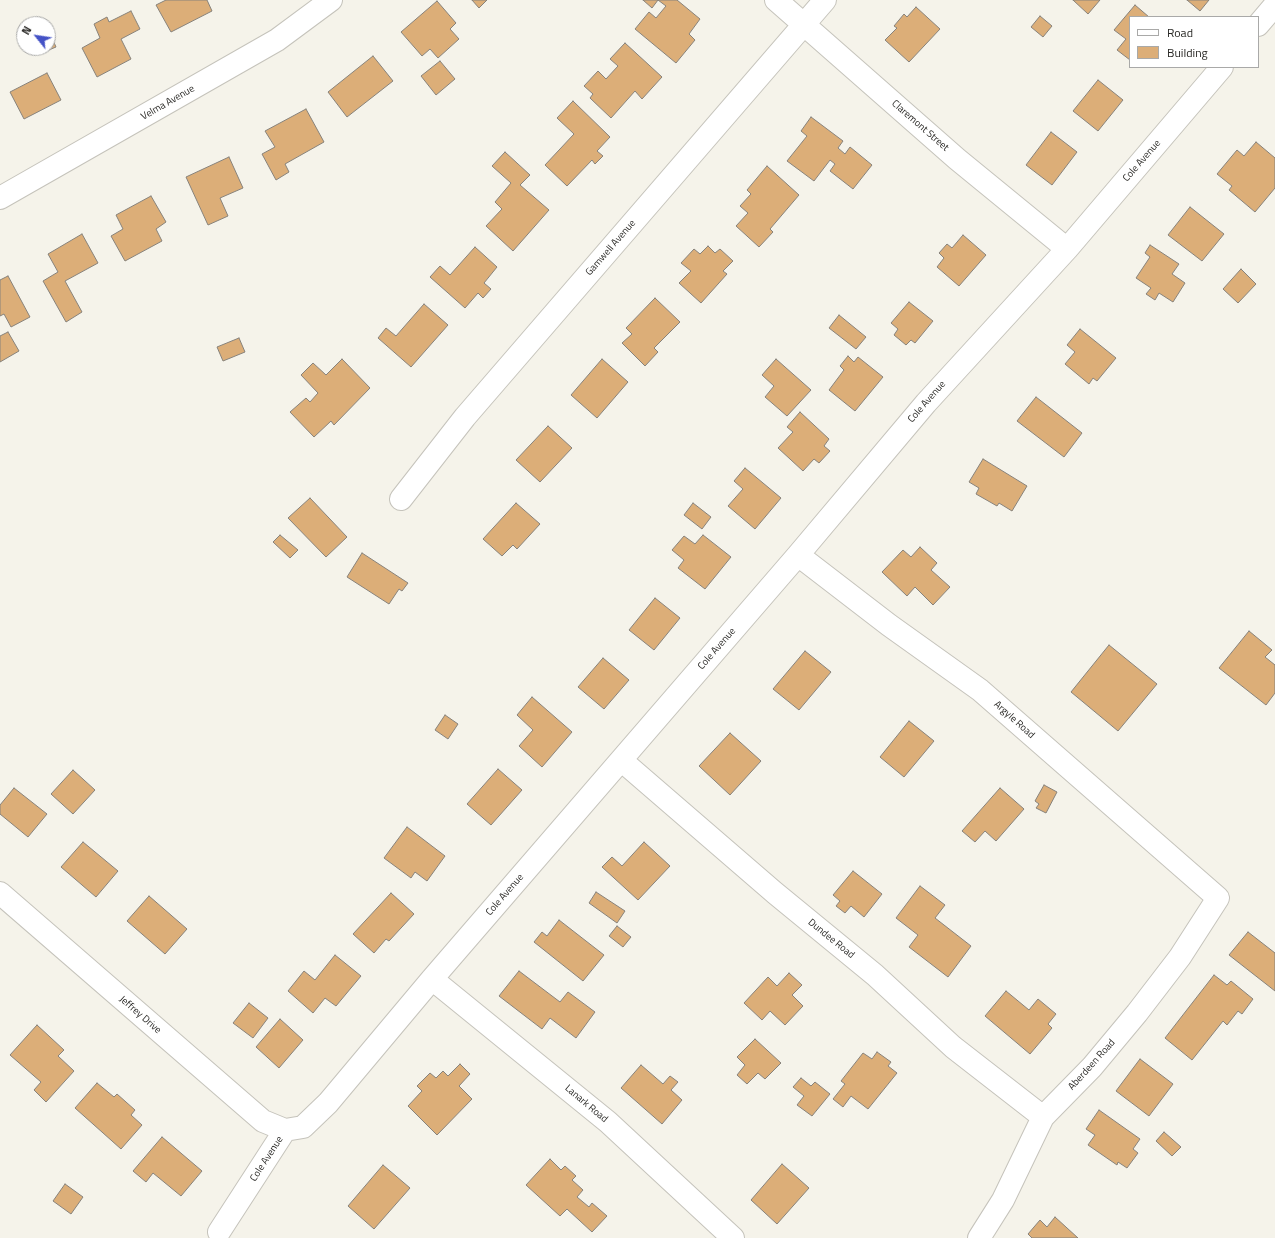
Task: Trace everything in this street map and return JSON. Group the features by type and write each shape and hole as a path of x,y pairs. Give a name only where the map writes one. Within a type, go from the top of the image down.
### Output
{"street":[{"name":"Velma Avenue","path":"0,198 277,40 331,0"},
{"name":"Claremont Street","path":"776,0 957,159 1067,249"},
{"name":"Gamwell Avenue","path":"401,499 465,417 825,0"},
{"path":"1259,24 1275,5"},
{"name":"Cole Avenue","path":"219,1232 285,1130 303,1127 328,1103 432,979 798,555 926,402 1067,249 1221,68"},
{"name":"Argyle Road","path":"798,555 889,625 980,690 1218,898"},
{"name":"Dundee Road","path":"621,760 775,893 875,975 954,1047 1043,1117"},
{"name":"Jeffrey Drive","path":"0,893 263,1121 285,1130"},
{"name":"Aberdeen Road","path":"979,1238 1003,1200 1043,1117 1092,1067 1137,1013 1180,957 1218,898"},
{"name":"Lanark Road","path":"432,979 608,1122 664,1172 701,1210 733,1238"}],"building":[{"path":"166,0 207,0 212,11 171,32 156,5"},
{"path":"472,0 487,0 479,8"},
{"path":"643,0 658,0 652,8"},
{"path":"658,0 677,0 700,19 689,34 695,40 676,63 635,29 649,12 656,18 666,6"},
{"path":"1073,0 1100,0 1088,14"},
{"path":"1187,0 1209,0 1200,11"},
{"path":"437,1 456,23 450,29 459,39 438,58 430,49 422,56 401,32"},
{"path":"1135,5 1148,16 1129,16 1129,59 1117,50 1126,39 1114,30"},
{"path":"916,7 940,29 909,62 885,40 897,28 894,26 904,14 907,17"},
{"path":"131,11 140,29 121,39 131,59 97,77 82,48 100,38 94,24 107,17 109,22"},
{"path":"1040,16 1052,26 1043,37 1031,27"},
{"path":"625,43 662,77 642,99 635,91 611,118 590,98 593,94 584,86 598,71 606,79 618,66 610,59"},
{"path":"373,56 393,81 347,117 328,92"},
{"path":"440,61 455,79 436,95 421,76"},
{"path":"47,73 61,100 24,119 10,92"},
{"path":"1098,80 1123,100 1098,131 1073,111"},
{"path":"573,101 610,137 597,151 603,156 595,164 592,160 567,186 545,165 574,134 557,118"},
{"path":"306,109 324,142 285,164 289,172 276,180 262,154 275,147 265,131"},
{"path":"811,117 843,141 838,148 845,154 850,147 872,165 853,189 830,171 835,164 830,160 814,181 787,161 807,136 801,131"},
{"path":"1051,132 1077,152 1052,185 1026,165"},
{"path":"1256,142 1275,158 1275,188 1255,212 1229,190 1232,186 1217,174 1237,150 1244,156"},
{"path":"505,152 530,175 520,185 549,210 513,251 486,226 502,209 495,202 511,183 492,166"},
{"path":"229,157 243,188 220,198 228,216 208,225 186,177"},
{"path":"767,166 799,195 770,229 773,232 759,247 736,226 748,213 740,206 751,194 747,190"},
{"path":"151,196 166,222 156,229 162,241 125,261 111,236 123,229 116,215"},
{"path":"1190,207 1224,234 1202,261 1168,235"},
{"path":"82,234 98,263 65,281 82,312 66,322 43,281 58,272 48,254"},
{"path":"963,235 986,255 959,286 937,267 944,258 939,253 947,244 952,248"},
{"path":"1150,245 1179,264 1172,274 1185,283 1173,302 1159,293 1155,300 1146,294 1151,288 1136,278 1150,257 1145,253"},
{"path":"708,246 715,253 720,249 733,261 723,271 727,274 701,303 679,283 691,271 681,263 694,249 700,254"},
{"path":"475,247 497,267 484,283 491,289 483,298 478,293 465,308 430,277 440,266 450,275"},
{"path":"1241,269 1256,284 1238,303 1223,289"},
{"path":"8,276 30,317 11,327 4,314 0,316 0,280"},
{"path":"655,298 680,322 654,348 658,352 645,366 622,343 632,334 626,328"},
{"path":"909,302 933,321 915,343 911,340 906,345 894,335 898,329 891,323"},
{"path":"424,304 448,325 411,367 378,338 386,328 396,336"},
{"path":"839,315 866,337 856,349 829,328"},
{"path":"1080,329 1116,358 1097,381 1093,378 1089,384 1065,364 1075,352 1067,345"},
{"path":"8,332 19,351 0,362 0,336"},
{"path":"239,338 245,352 223,361 217,347"},
{"path":"848,356 854,362 858,357 883,377 855,411 829,390 844,370 840,366"},
{"path":"342,359 370,388 334,425 331,421 314,437 290,412 306,398 310,402 318,393 301,375 313,363 326,375"},
{"path":"602,359 628,382 597,418 571,395"},
{"path":"776,359 811,390 787,416 765,397 774,386 762,375"},
{"path":"1036,397 1082,433 1064,457 1017,421"},
{"path":"800,412 829,439 824,446 830,451 819,463 814,459 803,471 778,448 793,432 787,427"},
{"path":"548,426 572,448 540,482 516,460"},
{"path":"983,459 1027,486 1012,511 999,503 997,506 976,494 979,488 969,482"},
{"path":"745,468 781,498 755,529 728,506 743,489 734,481"},
{"path":"310,498 347,537 326,557 288,518"},
{"path":"516,503 540,524 517,549 513,545 502,556 483,539"},
{"path":"693,503 711,517 702,529 684,515"},
{"path":"280,535 298,550 290,558 273,542"},
{"path":"703,535 731,557 705,589 678,568 684,560 672,550 684,536 695,544"},
{"path":"920,547 937,563 931,570 950,587 933,605 915,587 907,596 882,572 903,550 911,557"},
{"path":"362,553 408,583 402,591 399,589 389,604 347,577"},
{"path":"655,598 680,618 654,650 629,630"},
{"path":"1249,631 1272,650 1265,657 1275,665 1275,693 1266,705 1219,668"},
{"path":"1109,645 1157,684 1118,731 1071,692"},
{"path":"805,651 831,672 799,710 773,689"},
{"path":"603,658 629,680 604,709 578,687"},
{"path":"532,697 572,732 542,767 519,746 533,730 517,715"},
{"path":"445,715 458,724 448,739 435,730"},
{"path":"909,721 934,741 904,777 880,757"},
{"path":"730,733 761,761 730,795 699,766"},
{"path":"498,769 522,790 491,825 467,804"},
{"path":"73,770 95,790 73,814 51,794"},
{"path":"1044,785 1057,792 1046,813 1036,808 1039,804 1035,801"},
{"path":"14,788 47,814 28,837 0,814 0,805"},
{"path":"1000,788 1024,809 996,841 985,831 975,842 962,831"},
{"path":"407,827 445,856 427,881 415,872 411,878 384,858"},
{"path":"83,842 118,871 96,897 61,867"},
{"path":"644,842 670,866 638,900 602,867 612,857 622,866"},
{"path":"853,871 882,894 864,917 851,906 845,913 836,906 840,901 833,895"},
{"path":"920,886 945,905 935,918 971,946 948,977 909,947 918,935 896,918"},
{"path":"596,892 625,911 617,923 589,903"},
{"path":"391,893 414,914 389,941 386,939 374,953 353,934"},
{"path":"149,896 187,929 165,954 127,921"},
{"path":"559,920 604,955 583,981 534,942 542,932 547,936"},
{"path":"617,926 631,937 623,947 609,936"},
{"path":"1248,932 1275,953 1275,991 1229,955"},
{"path":"335,955 361,976 336,1006 325,998 313,1013 288,991 304,971 315,980"},
{"path":"519,971 560,1002 568,992 595,1012 576,1038 550,1018 542,1029 499,996"},
{"path":"789,973 802,985 792,995 803,1006 785,1025 770,1011 762,1020 744,1003 768,977 777,986"},
{"path":"1214,975 1227,985 1231,981 1253,999 1242,1014 1238,1011 1227,1025 1223,1021 1192,1060 1165,1038"},
{"path":"1006,991 1029,1010 1038,999 1056,1014 1048,1024 1052,1028 1030,1054 985,1016"},
{"path":"249,1003 268,1018 253,1038 233,1023"},
{"path":"280,1019 303,1040 279,1068 256,1047"},
{"path":"37,1025 64,1050 58,1056 74,1071 46,1102 34,1090 41,1082 10,1055"},
{"path":"755,1039 781,1063 765,1079 758,1073 747,1084 737,1075 745,1065 737,1057"},
{"path":"877,1052 891,1062 888,1066 897,1073 868,1109 851,1096 843,1107 833,1099 845,1084 841,1081 863,1053 872,1059"},
{"path":"1140,1059 1173,1084 1149,1116 1116,1091"},
{"path":"460,1064 470,1074 459,1086 472,1099 437,1135 408,1106 422,1091 417,1086 430,1073 436,1078 443,1071 448,1076"},
{"path":"641,1065 663,1084 670,1076 678,1082 671,1090 682,1100 662,1124 621,1088"},
{"path":"801,1078 811,1086 815,1082 830,1094 812,1116 797,1105 804,1096 793,1087"},
{"path":"97,1083 114,1097 117,1094 135,1110 131,1115 142,1125 121,1149 75,1108"},
{"path":"1099,1110 1140,1139 1133,1149 1138,1153 1127,1168 1118,1162 1117,1165 1088,1145 1095,1135 1086,1129"},
{"path":"1164,1132 1181,1147 1172,1156 1156,1141"},
{"path":"162,1137 202,1171 181,1196 153,1173 146,1182 133,1171"},
{"path":"550,1159 561,1170 565,1166 576,1176 572,1180 583,1190 577,1197 589,1207 592,1203 607,1216 592,1232 567,1209 560,1216 526,1185"},
{"path":"782,1164 809,1188 777,1224 751,1200"},
{"path":"383,1165 410,1188 374,1229 348,1206"},
{"path":"65,1184 83,1197 71,1214 53,1201"},
{"path":"1055,1217 1078,1238 1032,1238 1028,1234 1040,1220 1047,1227"}]}
